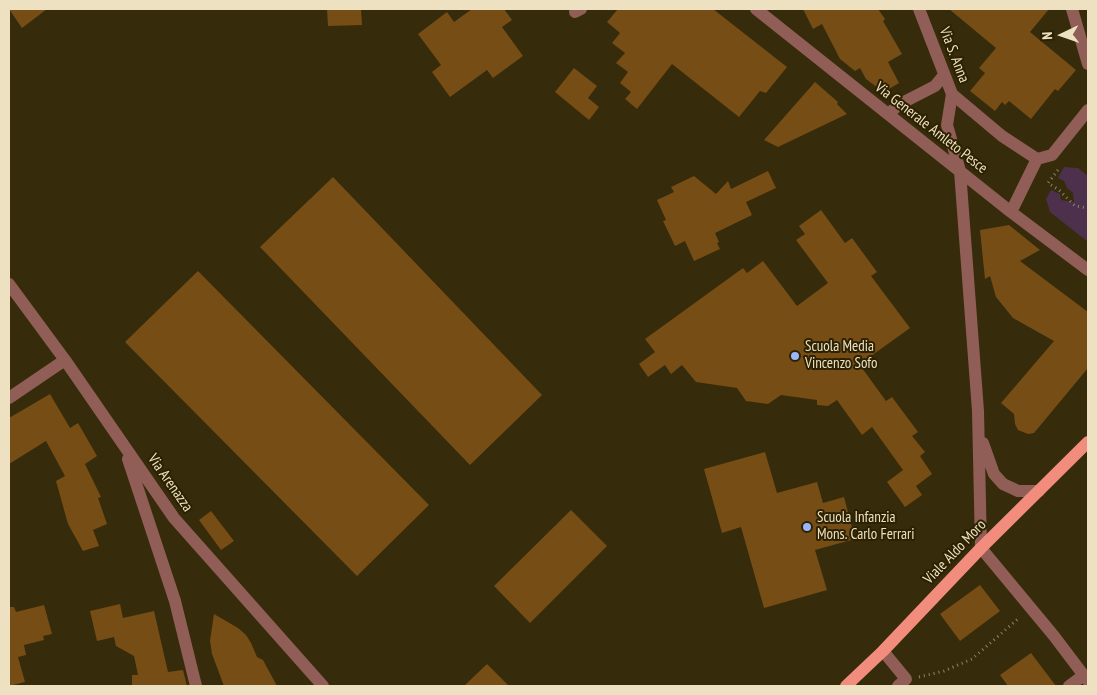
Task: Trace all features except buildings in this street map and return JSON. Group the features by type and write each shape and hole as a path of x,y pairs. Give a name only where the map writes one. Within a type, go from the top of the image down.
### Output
{"main road":[{"name":"Viale Aldo Moro","path":"846,686 1088,442"}],"street":[{"name":"Via Generale Amleto Pesce","path":"756,9 1011,212 1088,270"},
{"name":"Via S. Anna","path":"919,9 952,94 948,125 960,171 978,411"},
{"path":"1072,9 1088,64"},
{"path":"888,114 900,104 935,86 944,75"},
{"path":"952,94 1002,136 1037,159 1052,155 1088,110"},
{"path":"1011,212 1037,159"},
{"name":"Via Arenazza","path":"9,284 66,360 174,518 323,686"},
{"path":"9,398 66,360"},
{"path":"978,411 981,438 994,474 1003,484 1018,490 1039,491"},
{"path":"978,411 981,548 1086,678 1069,686"},
{"path":"124,445 175,601 196,686"},
{"path":"882,651 902,683"}],"path":[{"path":"1052,155 1060,167 1048,184 1059,190 1075,206 1088,208"},
{"path":"902,683 944,671 972,659 1031,608"}],"shaded area":[{"path":"1064,167 1078,168 1088,176 1088,242 1050,212 1046,199 1051,190 1060,194 1061,200 1074,202 1073,193 1067,188 1064,181 1058,178"}],"place":[{"name":"Scuola Media Vincenzo Sofo","path":"795,356"},
{"name":"Scuola Infanzia Mons. Carlo Ferrari","path":"807,527"}]}
